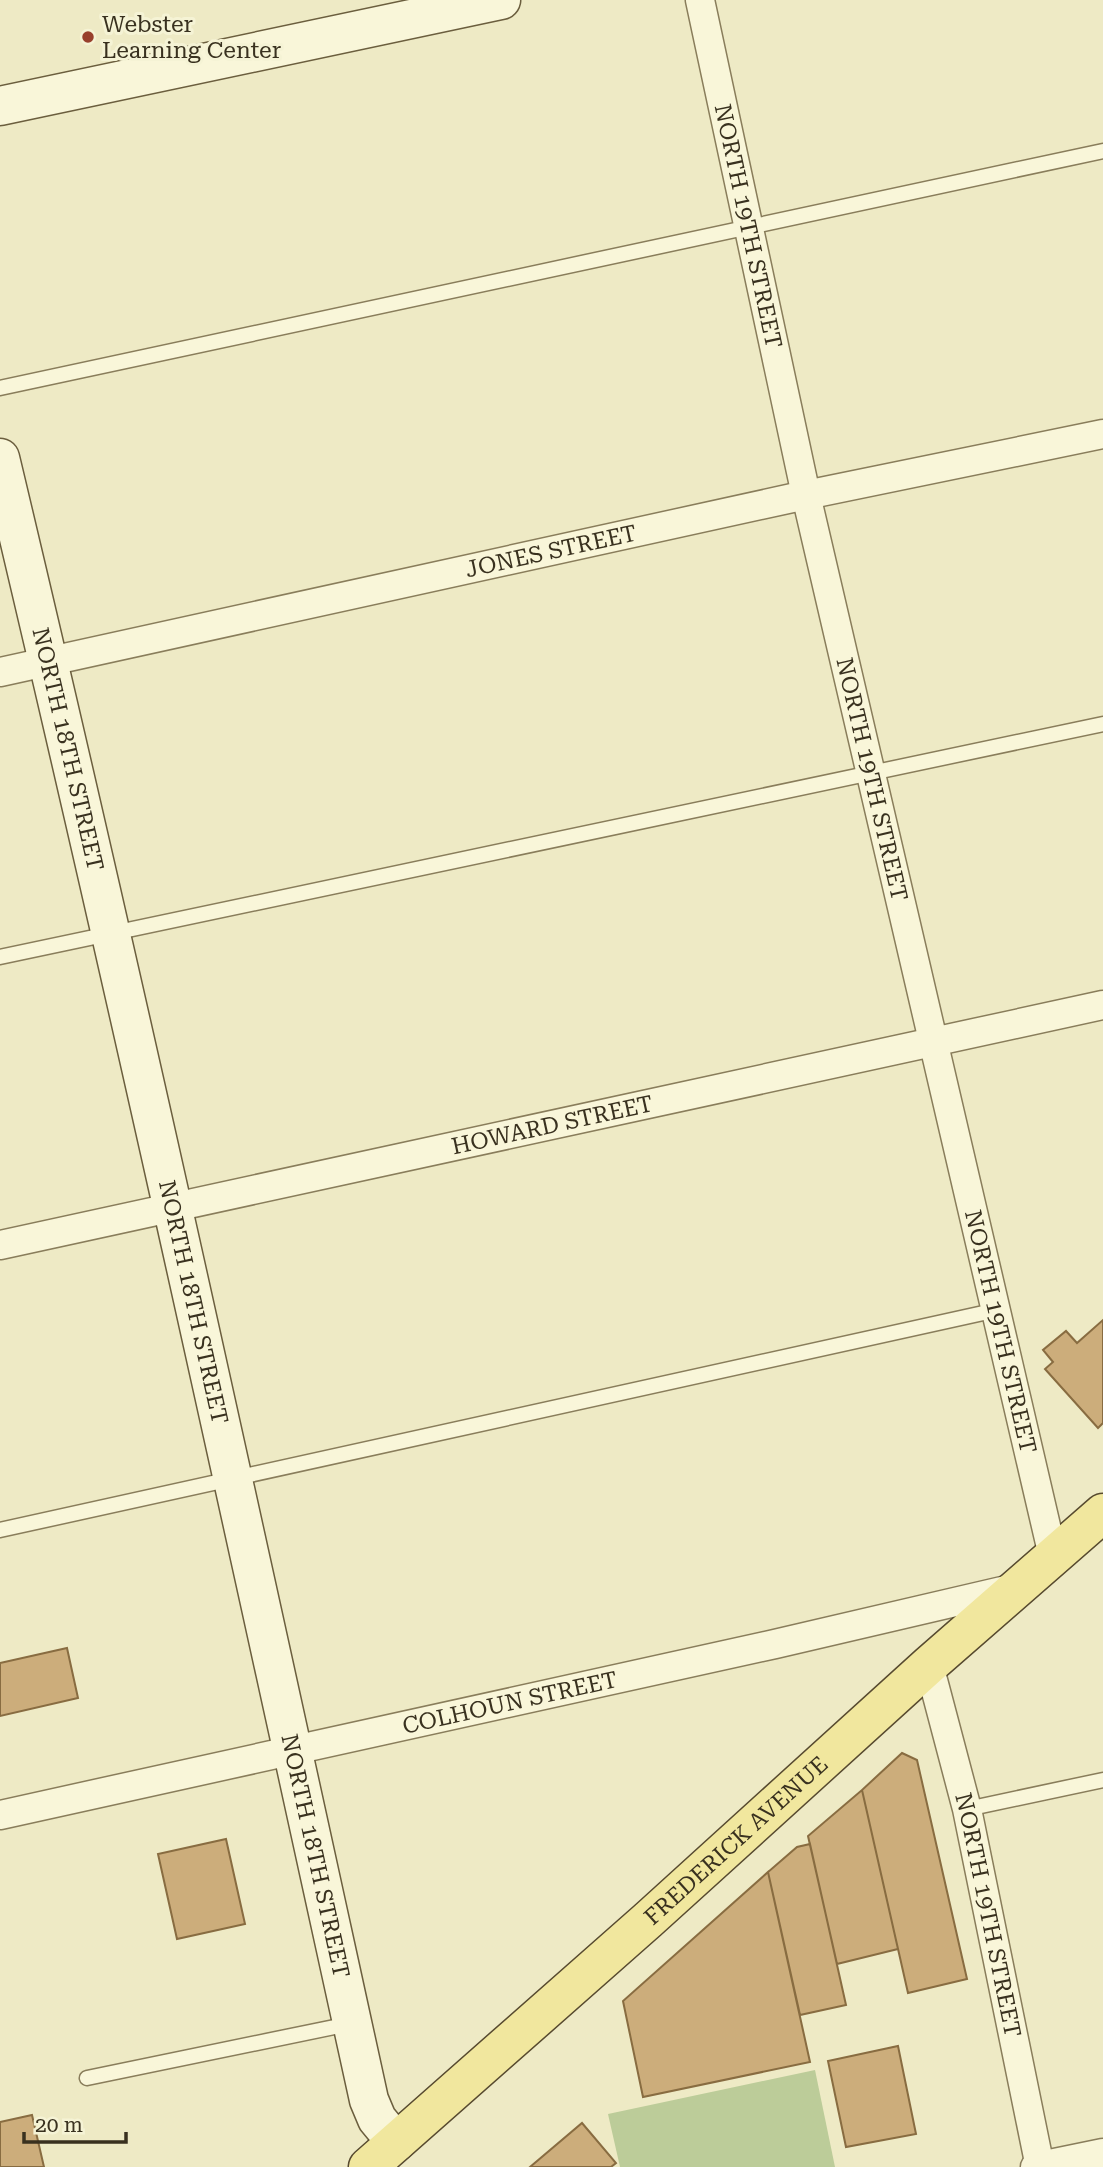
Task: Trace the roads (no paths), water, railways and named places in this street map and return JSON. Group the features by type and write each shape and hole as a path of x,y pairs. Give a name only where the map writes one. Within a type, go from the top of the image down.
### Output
{"main road":[{"name":"FREDERICK AVENUE","path":"368,2167 648,1920 929,1665 1103,1513"}],"street":[{"path":"0,106 402,16 501,0"},
{"name":"NORTH 19TH STREET","path":"700,0 806,495 1053,1556"},
{"name":"JONES STREET","path":"0,672 806,495 1103,434"},
{"name":"NORTH 18TH STREET","path":"0,458 49,661 233,1478 369,2100 377,2119 396,2142"},
{"name":"HOWARD STREET","path":"0,1245 1103,1004"},
{"name":"COLHOUN STREET","path":"0,1815 1019,1587"},
{"name":"NORTH 19TH STREET","path":"929,1665 967,1809 1038,2167"},
{"path":"1038,2167 1103,2153"}],"lane":[{"path":"0,388 1103,151"},
{"path":"0,957 1103,724"},
{"path":"0,1530 997,1310"},
{"path":"967,1809 1103,1780"},
{"path":"87,2078 352,2024"}],"place":[{"name":"Webster Learning Center","path":"88,37"}]}
